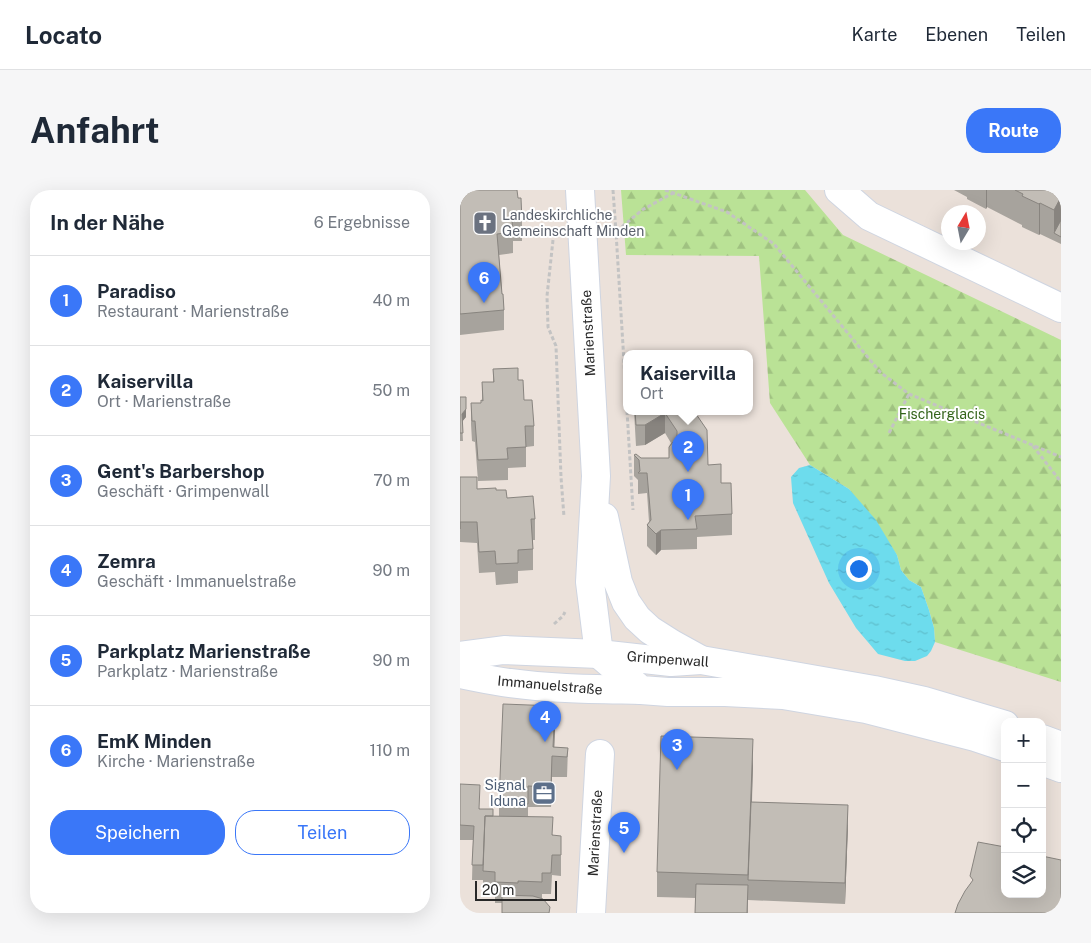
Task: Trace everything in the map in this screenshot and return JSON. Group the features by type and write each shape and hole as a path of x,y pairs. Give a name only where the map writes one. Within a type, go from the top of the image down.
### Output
{"street":[{"name":"Marienstraße","path":"580,190 596,476 590,582 599,654"},
{"path":"839,190 869,216 1061,308"},
{"name":"Marienstraße","path":"596,476 613,561 618,582 626,602 637,618 650,630 700,660"},
{"path":"460,656 504,650 599,654"},
{"name":"Grimpenwall","path":"599,654 671,662 700,660 874,690 924,701 1001,724"},
{"name":"Grimpenwall","path":"599,654 641,690"},
{"name":"Immanuelstraße","path":"460,674 507,683 545,687 641,690"},
{"path":"641,690 782,695 866,709 1001,746"},
{"path":"1046,740 1061,746"},
{"name":"Marienstraße","path":"591,913 600,754"},
{"path":"1046,762 1061,768"}],"path":[{"path":"612,190 623,351"},
{"path":"665,190 727,212 774,244 880,372 909,394 1061,457"},
{"path":"616,232 642,210 674,192"},
{"path":"553,237 547,304 548,327 556,346 564,526"},
{"path":"889,434 909,394"},
{"path":"627,415 633,516"},
{"path":"1032,446 1061,482"},
{"path":"550,627 564,616 567,609"}],"green space":[{"name":"Fischerglacis","path":"621,190 805,190 843,235 1061,340 1061,682 935,642 934,628 921,587 909,580 901,570 897,555 849,489 810,465 770,403 759,256 626,255"}],"water":[{"path":"810,465 849,489 876,520 897,555 901,570 909,580 921,587 934,628 935,642 927,656 915,661 905,661 878,654 856,628 829,583 793,503 791,477 799,468"}],"building":[{"path":"460,190 517,190 518,198 521,198 522,221 512,221 513,232 497,234 504,310 460,314"},
{"path":"1015,190 1061,190 1061,197 1054,210 1022,196 1023,194"},
{"path":"1061,220 1061,237 1054,233"},
{"path":"518,368 518,380 523,380 524,400 532,400 534,426 525,426 526,447 507,448 508,459 478,460 475,421 472,421 471,403 481,403 481,400 483,401 482,382 494,382 493,369"},
{"path":"460,397 466,397 466,409 462,414 463,433 460,433"},
{"path":"635,415 662,415 645,425 636,425"},
{"path":"666,415 697,415 707,430 708,465 721,464 721,483 731,483 732,514 695,516 697,529 661,530 656,534 647,525 651,520 647,473 638,473 640,471 639,460 634,455 636,454 641,458 669,458 669,447 673,442 677,441 677,431"},
{"path":"460,477 477,477 477,489 496,488 496,490 506,490 507,498 533,496 535,519 531,519 533,549 518,550 518,563 496,564 495,551 479,552 477,522 460,522"},
{"path":"503,704 555,706 553,747 568,748 567,757 552,756 551,787 528,786 528,804 499,803"},
{"path":"661,736 753,739 748,875 657,872"},
{"path":"460,784 480,785 479,809 493,809 493,816 485,816 483,865 472,865 474,826 460,825"},
{"path":"751,802 848,805 845,883 748,880"},
{"path":"485,816 553,817 552,835 561,836 561,855 552,855 551,873 542,873 542,882 495,882 495,872 483,871"},
{"path":"978,842 1001,846 1001,898 1046,898 1046,857 1061,860 1061,913 955,913 965,891 973,880 970,876"},
{"path":"696,884 748,885 747,913 695,913"},
{"path":"502,895 533,896 543,899 550,907 549,913 502,913"}],"place":[{"name":"Landeskirchliche Gemeinschaft Minden","path":"485,223"},
{"name":"EmK Minden","path":"484,303"},
{"name":"Kaiservilla","path":"688,472"},
{"name":"Paradiso","path":"688,520"},
{"name":"Zemra","path":"545,742"},
{"name":"Gent's Barbershop","path":"677,770"},
{"name":"Signal Iduna","path":"544,793"},
{"name":"Parkplatz Marienstraße","path":"624,853"}]}
